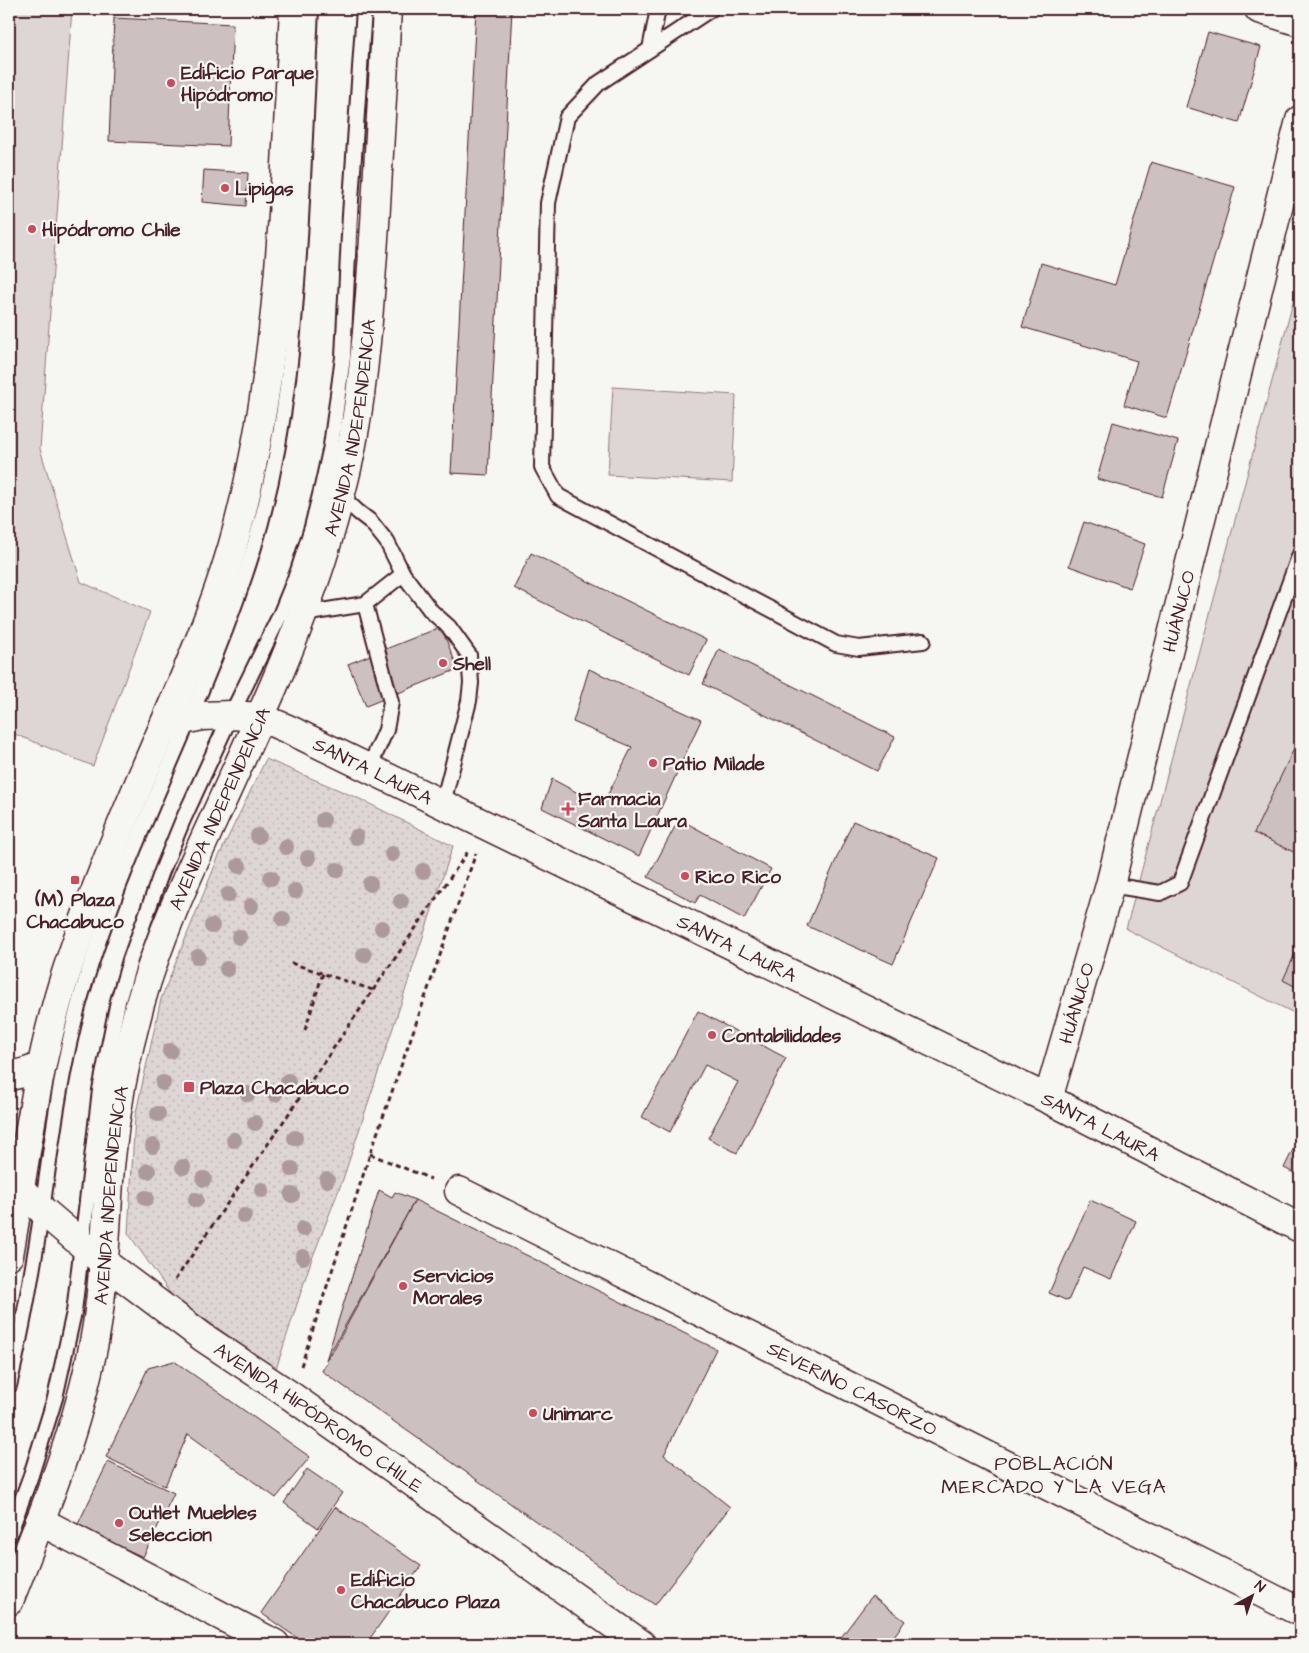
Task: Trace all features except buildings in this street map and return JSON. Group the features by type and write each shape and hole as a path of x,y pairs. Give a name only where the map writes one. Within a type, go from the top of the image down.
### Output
{"street":[{"path":"9,1255 14,1184 52,1021 68,966 124,818 192,660 211,610 231,549 246,493 258,438 275,314 294,9"},
{"name":"AVENIDA INDEPENDENCIA","path":"9,1601 40,1521 70,1435 82,1393 96,1327 111,1165 123,1074 151,967 171,912 260,718 303,614 341,496 359,405 366,334 387,9"},
{"path":"1259,9 1300,22"},
{"name":"HUÁNUCO","path":"1048,1099 1110,885 1300,120"},
{"name":"SANTA LAURA","path":"163,728 202,716 231,715 260,718 290,730 1048,1099 1300,1228"},
{"path":"9,1076 41,1068"},
{"name":"AVENIDA HIPÓDROMO CHILE","path":"14,1184 103,1262 204,1338 291,1396 641,1644"},
{"name":"SEVERINO CASORZO","path":"459,1190 1300,1612"},
{"path":"40,1521 275,1644"}],"lane":[{"path":"9,1386 42,1210 52,1130 65,1062 78,1010 90,968 120,881 210,668 239,594 255,542 280,437 291,368 297,300 311,9"},
{"path":"9,1535 55,1398 74,1312 100,1090 118,1001 130,960 182,822 231,715 281,613 298,571 312,527 331,446 343,357 350,215 364,9"},
{"path":"650,49 658,9"},
{"path":"711,9 598,83 567,117 548,203 542,467 558,496 836,644 859,648 922,641"},
{"path":"341,496 371,522 387,542 403,574 431,611 449,628 469,656 472,683 469,701 443,803"},
{"path":"1110,885 1160,894 1180,883 1300,554"},
{"path":"303,614 364,604 403,574"},
{"path":"364,604 392,702 386,730 369,768"}],"path":[{"path":"159,1303 487,825"},
{"path":"291,1396 370,1154 487,825"},
{"path":"291,964 323,972 373,990"},
{"path":"305,1030 323,972"},
{"path":"370,1154 459,1190"}],"shaded area":[{"name":"Hipódromo Chile","path":"9,9 72,9 40,449 81,582 150,612 93,766 12,733 9,729"},
{"path":"1300,276 1300,1016 1126,929"},
{"path":"613,387 736,395 732,482 608,475"},
{"name":"Plaza Chacabuco","path":"266,759 360,799 453,846 343,1179 310,1264 276,1369 172,1296 128,1233 135,1117 161,999 218,858"}],"place":[{"name":"Edificio Parque Hipódromo","path":"171,83"},
{"name":"Lipigas","path":"225,188"},
{"name":"Hipódromo Chile","path":"32,229"},
{"name":"Shell","path":"443,663"},
{"name":"Patio Milade","path":"653,763"},
{"name":"Farmacia Santa Laura","path":"568,809"},
{"name":"Rico Rico","path":"685,876"},
{"name":"(M) Plaza Chacabuco","path":"75,880"},
{"name":"Contabilidades","path":"712,1035"},
{"name":"Plaza Chacabuco","path":"189,1087"},
{"name":"Servicios Morales","path":"403,1286"},
{"name":"Unimarc","path":"533,1413"},
{"name":"Outlet Muebles Seleccion","path":"119,1523"},
{"name":"Edificio Chacabuco Plaza","path":"341,1590"}],"district":[{"name":"POBLACIÓN MERCADO Y LA VEGA","path":"1054,1474"}]}
